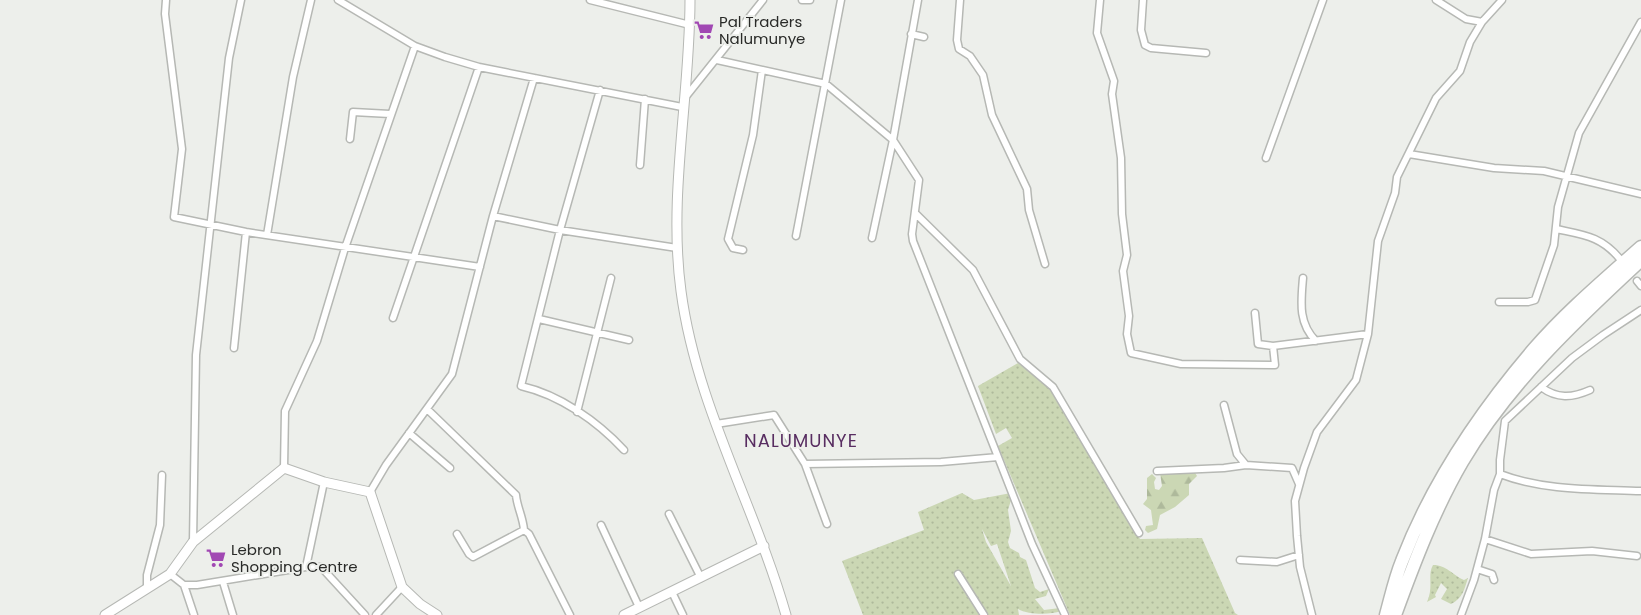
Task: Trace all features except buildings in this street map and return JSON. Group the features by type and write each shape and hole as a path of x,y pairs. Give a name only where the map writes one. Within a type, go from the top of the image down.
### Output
{"highway":[{"path":"1386,615 1402,562 1420,520 1448,465 1494,398 1534,348 1572,309 1641,247"},
{"path":"1395,615 1439,504 1477,439 1535,364 1572,324 1641,260"}],"street":[{"path":"166,0 165,14 182,149 174,217 246,232 480,268"},
{"path":"192,542 196,355 229,58 241,0"},
{"path":"268,235 293,78 311,0"},
{"path":"338,0 415,46 479,67 645,99 683,103"},
{"path":"590,0 610,2 690,25"},
{"path":"690,0 690,25 683,103 677,248 681,292 702,384 764,546 786,615"},
{"path":"683,103 763,0"},
{"path":"802,0 810,0"},
{"path":"796,236 841,0"},
{"path":"872,238 893,140 918,0"},
{"path":"960,0 957,40 959,49 970,56 983,75 992,114 1027,189 1029,210 1045,264"},
{"path":"1100,0 1097,33 1114,81 1112,94 1122,158 1122,214 1127,255 1123,271 1128,316 1127,334 1131,353 1181,364 1275,365 1273,346"},
{"path":"1144,0 1141,30 1144,45 1152,48 1206,53"},
{"path":"1266,158 1323,0"},
{"path":"1436,0 1466,19 1482,22"},
{"path":"1312,615 1299,555 1295,501 1299,484 1317,432 1356,380 1368,334 1378,240 1395,193 1397,177 1436,98 1460,71 1470,42 1482,22 1502,0"},
{"path":"1499,302 1528,302 1535,300 1554,245 1566,176 1579,133 1641,22"},
{"path":"911,34 924,37"},
{"path":"284,468 285,411 317,340 345,248 415,46"},
{"path":"717,60 826,84 893,140 918,176 912,234 913,241 1032,544 1065,615"},
{"path":"393,318 479,67"},
{"path":"743,250 733,248 728,239 754,135 762,70"},
{"path":"370,492 452,374 493,216 534,78"},
{"path":"600,90 560,230 522,386 545,393 576,412 608,433 624,450"},
{"path":"640,165 645,99"},
{"path":"350,140 353,112 390,114"},
{"path":"1409,154 1494,168 1544,171 1641,194"},
{"path":"915,213 973,270 1020,359 1053,387 1138,533"},
{"path":"493,216 560,230 677,248"},
{"path":"1556,229 1597,238 1609,246 1620,259"},
{"path":"234,348 246,232"},
{"path":"576,412 611,278"},
{"path":"1303,278 1302,319 1307,333 1316,341"},
{"path":"1461,615 1477,569 1485,539 1494,490 1500,474 1505,421 1572,358 1603,334 1641,310"},
{"path":"1254,313 1258,344 1273,346 1368,334"},
{"path":"539,319 629,340"},
{"path":"1541,387 1553,395 1559,396 1581,394 1590,390"},
{"path":"1224,406 1236,454 1246,465"},
{"path":"427,409 516,495 516,505 523,518 524,530 529,534 570,615"},
{"path":"716,424 774,414 805,464 827,524"},
{"path":"410,433 450,468"},
{"path":"805,464 941,462 998,456"},
{"path":"1157,471 1215,469 1246,465 1292,468 1299,484"},
{"path":"105,615 170,574 192,542 284,468"},
{"path":"284,468 324,482 370,492"},
{"path":"1500,474 1518,481 1584,489 1641,491"},
{"path":"147,590 147,575 160,525 162,475"},
{"path":"306,567 324,482"},
{"path":"370,492 402,586 420,604 437,615"},
{"path":"669,514 701,578"},
{"path":"601,525 639,607"},
{"path":"457,534 469,554 473,557 524,530"},
{"path":"1485,539 1531,554 1592,551 1637,556"},
{"path":"624,615 764,546"},
{"path":"1240,560 1277,562 1299,555"},
{"path":"184,585 223,582 306,567 317,567 324,569 365,615"},
{"path":"1477,569 1492,574 1494,580"},
{"path":"170,574 184,585 194,615"},
{"path":"958,574 984,615"},
{"path":"223,582 234,615"},
{"path":"376,615 402,586"},
{"path":"672,592 683,615"}],"green space":[{"path":"1018,363 1051,389 1140,539 1202,538 1235,613 1238,615 1070,615 998,446 1012,438 1006,428 996,434 978,386"},
{"path":"1194,471 1197,476 1189,484 1189,495 1175,507 1160,515 1157,529 1148,533 1145,530 1146,526 1153,525 1151,510 1143,504 1147,499 1147,478 1152,474 1156,478 1154,482 1155,489 1159,490 1162,486 1160,473"},
{"path":"962,493 974,500 1011,493 1012,497 1008,510 1011,531 1008,542 1010,548 1026,560 1035,588 1040,592 1049,589 1046,596 1035,599 1044,610 1060,608 1061,611 1040,614 1018,609 1019,615 863,615 842,561 924,530 918,512","holes":["982,529 991,546 997,544 1011,586 986,542"]},
{"path":"1433,565 1446,568 1464,580 1468,578 1461,596 1455,602 1451,604 1441,599 1447,589 1441,583 1435,595 1436,597 1427,602"}],"place":[{"name":"Pal Traders Nalumunye","path":"704,30"},
{"name":"Lebron Shopping Centre","path":"216,558"}],"district":[{"name":"NALUMUNYE","path":"801,440"}]}
